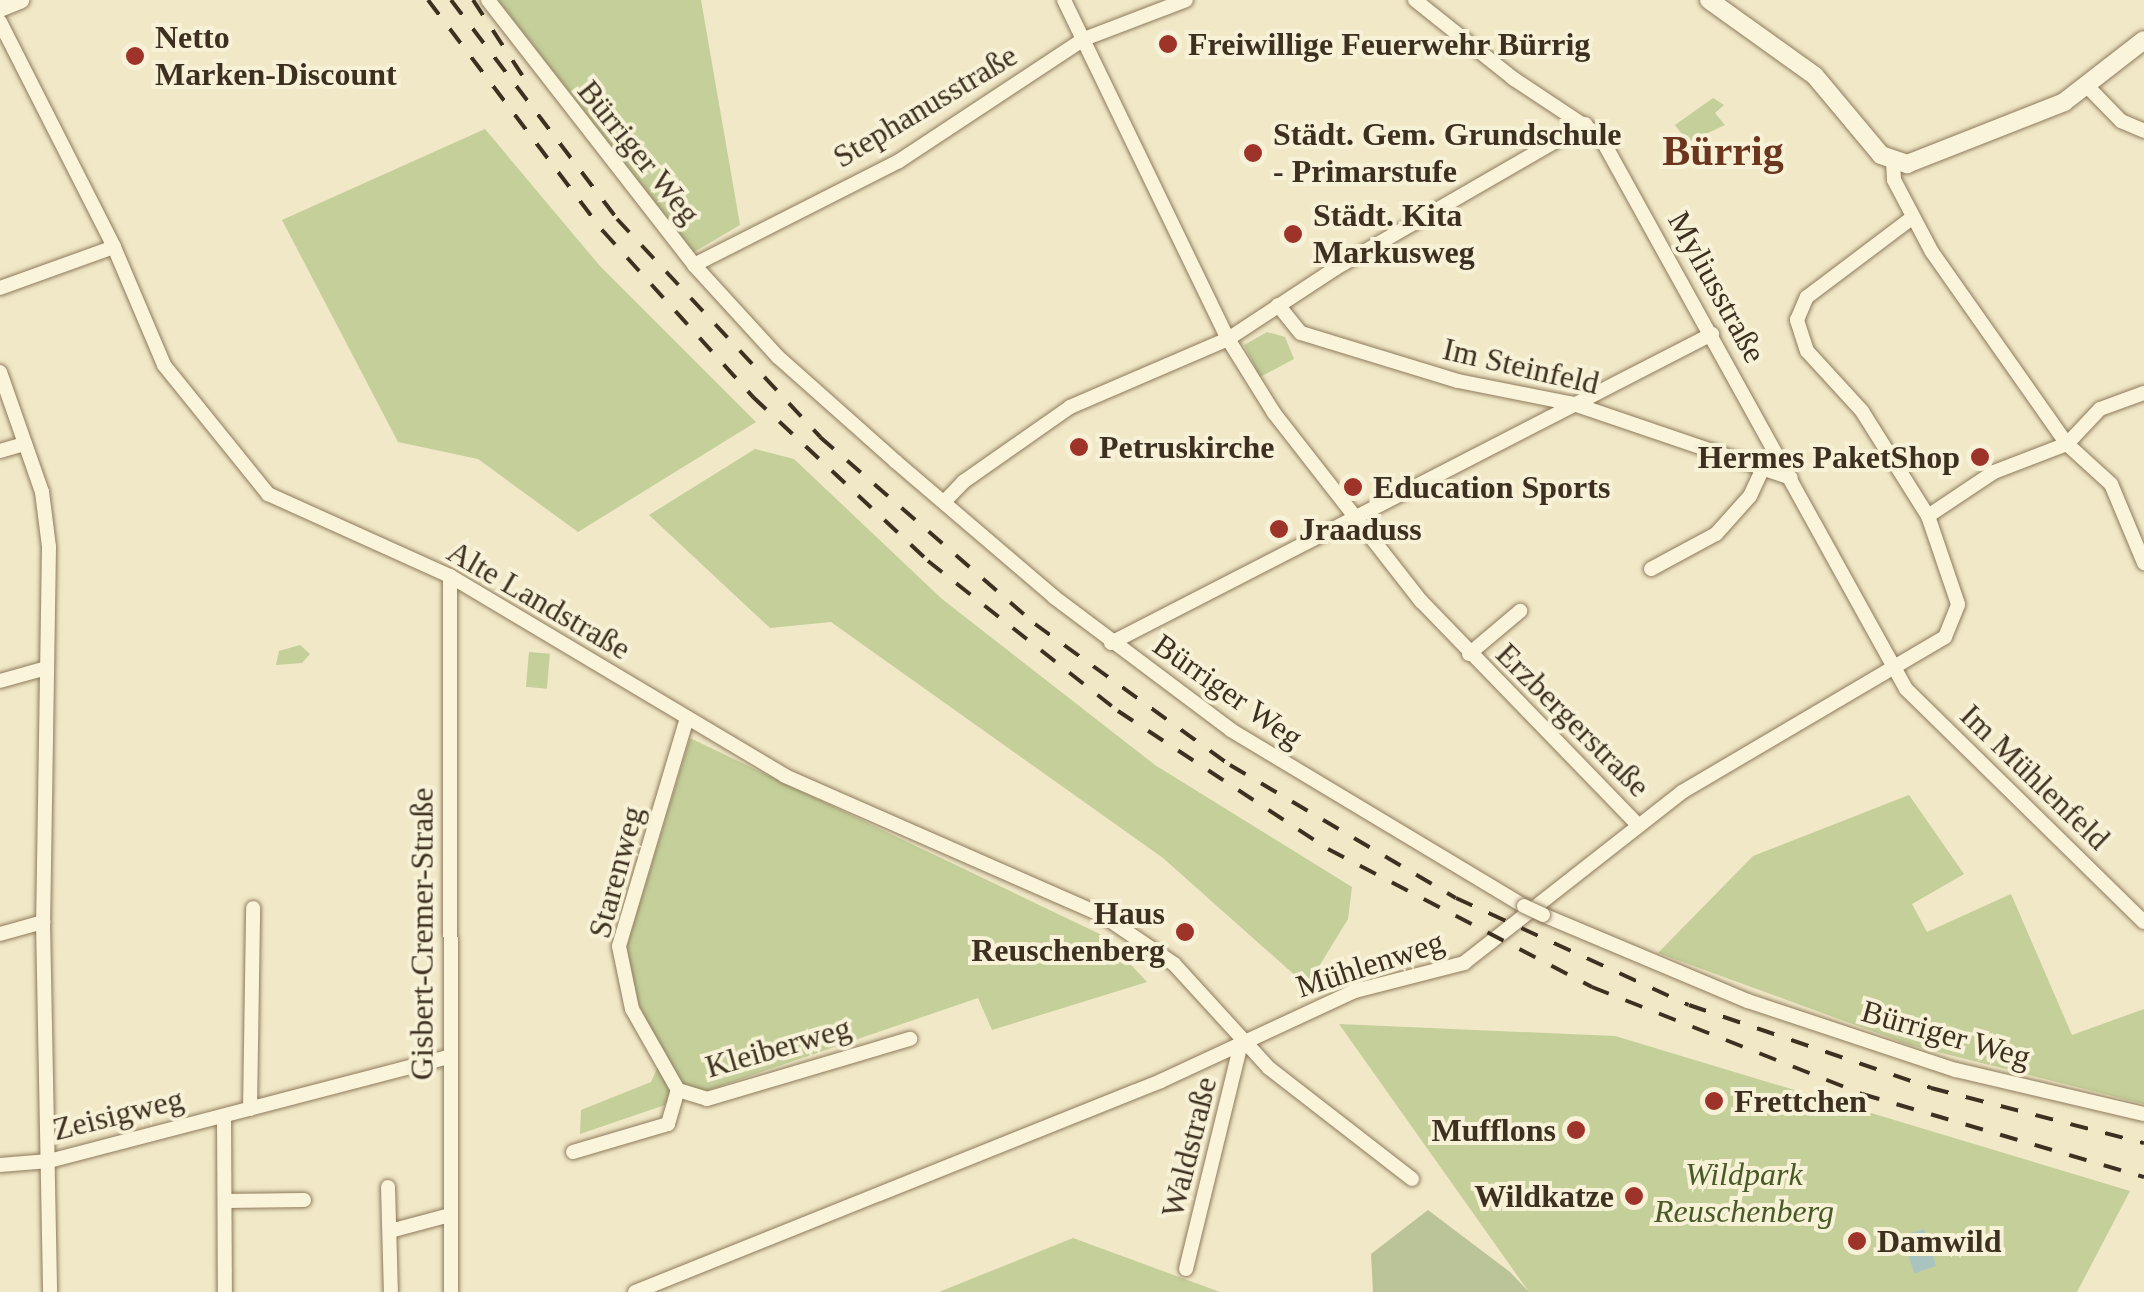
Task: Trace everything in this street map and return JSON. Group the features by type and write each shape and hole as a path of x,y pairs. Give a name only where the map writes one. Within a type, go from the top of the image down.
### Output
{"street":[{"path":"0,8 20,0"},
{"name":"Bürriger Weg","path":"488,0 694,265 778,357 1111,642 1230,730 1524,906 1748,1002 1956,1070 2144,1114"},
{"path":"1064,0 1228,339"},
{"name":"Stephanusstraße","path":"694,265 899,161 1084,39 1186,0"},
{"name":"Myliusstraße","path":"1414,0 1514,79 1600,136 1893,668"},
{"path":"1709,0 1815,76 1893,161 1912,218 2067,444 2111,484 2144,563"},
{"name":"Alte Landstraße","path":"0,22 114,248 184,398 268,494 450,576 785,776 1102,916 1174,964 1242,1039 1368,1150 1412,1179"},
{"path":"1893,161 1920,162 2064,102 2144,40"},
{"path":"2086,86 2121,121 2144,131"},
{"path":"944,502 1070,408 1228,339 1585,124"},
{"name":"Mühlenweg","path":"635,1292 1161,1081 1242,1039 1356,990 1464,963 1638,825 1944,637 1957,616 1928,516 1862,411 1807,351 1798,320 1807,297 1912,218"},
{"path":"0,288 114,248"},
{"name":"Im Steinfeld","path":"1278,306 1288,324 1318,339 1458,381 1574,404 1790,478"},
{"path":"1111,642 1712,334"},
{"name":"Erzbergerstraße","path":"1228,339 1274,413 1354,517 1469,654 1638,825"},
{"path":"0,372 47,524 43,922 50,1292"},
{"path":"1928,516 1994,472 2067,444 2100,409 2144,393"},
{"path":"0,451 25,444"},
{"path":"1651,569 1716,534 1750,496 1763,468"},
{"name":"Gisbert-Cremer-Straße","path":"450,576 451,1292"},
{"name":"Erzbergerstraße","path":"1469,654 1520,611"},
{"path":"0,681 44,668"},
{"name":"Im Mühlenfeld","path":"1893,668 1939,724 2144,922"},
{"name":"Starenweg","path":"678,1090 632,1008 620,946 687,718"},
{"path":"250,1109 253,908"},
{"path":"0,934 43,922"},
{"name":"Kleiberweg","path":"573,1152 668,1124 678,1090 706,1099 910,1039"},
{"name":"Waldstraße","path":"1186,1269 1242,1039"},
{"name":"Zeisigweg","path":"0,1164 48,1161 448,1057"},
{"path":"224,1116 225,1292"},
{"path":"388,1186 391,1292"},
{"path":"224,1201 304,1200"},
{"path":"390,1231 450,1215"}],"green space":[{"path":"498,0 701,0 740,225 694,252"},
{"path":"1713,98 1724,105 1715,113 1725,125 1688,142 1675,125"},
{"path":"485,129 599,265 756,422 578,532 478,459 398,442 282,220"},
{"path":"1267,332 1285,337 1294,359 1260,377 1244,345"},
{"path":"755,449 794,459 942,599 1155,765 1352,887 1348,919 1307,986 1163,858 831,622 770,628 649,515"},
{"path":"300,645 310,654 302,663 276,665 279,651"},
{"path":"529,652 550,654 547,689 526,687"},
{"path":"690,738 1104,936 1147,982 992,1030 978,998 580,1134 581,1110 651,1082 663,1055 638,1002 626,949"},
{"path":"1909,795 1964,874 1912,904 1927,932 2011,894 2072,1035 2144,1009 2144,1104 1910,1045 1658,953 1753,856"},
{"name":"Wildpark Reuschenberg","path":"1339,1024 1615,1036 2130,1191 2077,1292 1529,1292"},
{"path":"1428,1210 1510,1272 1529,1292 1373,1292 1371,1254"},
{"path":"1073,1238 1220,1292 939,1292"}],"water":[{"path":"1924,1229 1936,1266 1914,1273 1902,1236"}],"railway":[{"path":"428,0 603,231 753,397 928,561 1118,711 1328,849 1592,987 1862,1094 2144,1177"},
{"path":"451,0 617,219 820,437 1035,624 1230,765 1456,898 1689,1005 1931,1088 2144,1143"},
{"path":"473,0 522,75"}],"place":[{"name":"Freiwillige Feuerwehr Bürrig","path":"1168,44"},
{"name":"Netto Marken-Discount","path":"135,56"},
{"name":"Städt. Gem. Grundschule - Primarstufe","path":"1253,153"},
{"name":"Städt. Kita Markusweg","path":"1293,234"},
{"name":"Petruskirche","path":"1079,447"},
{"name":"Hermes PaketShop","path":"1980,457"},
{"name":"Education Sports","path":"1353,487"},
{"name":"Jraaduss","path":"1279,529"},
{"name":"Haus Reuschenberg","path":"1185,932"},
{"name":"Frettchen","path":"1714,1101"},
{"name":"Mufflons","path":"1576,1130"},
{"name":"Wildkatze","path":"1634,1196"},
{"name":"Damwild","path":"1857,1241"}],"district":[{"name":"Bürrig","path":"1723,151"}]}
